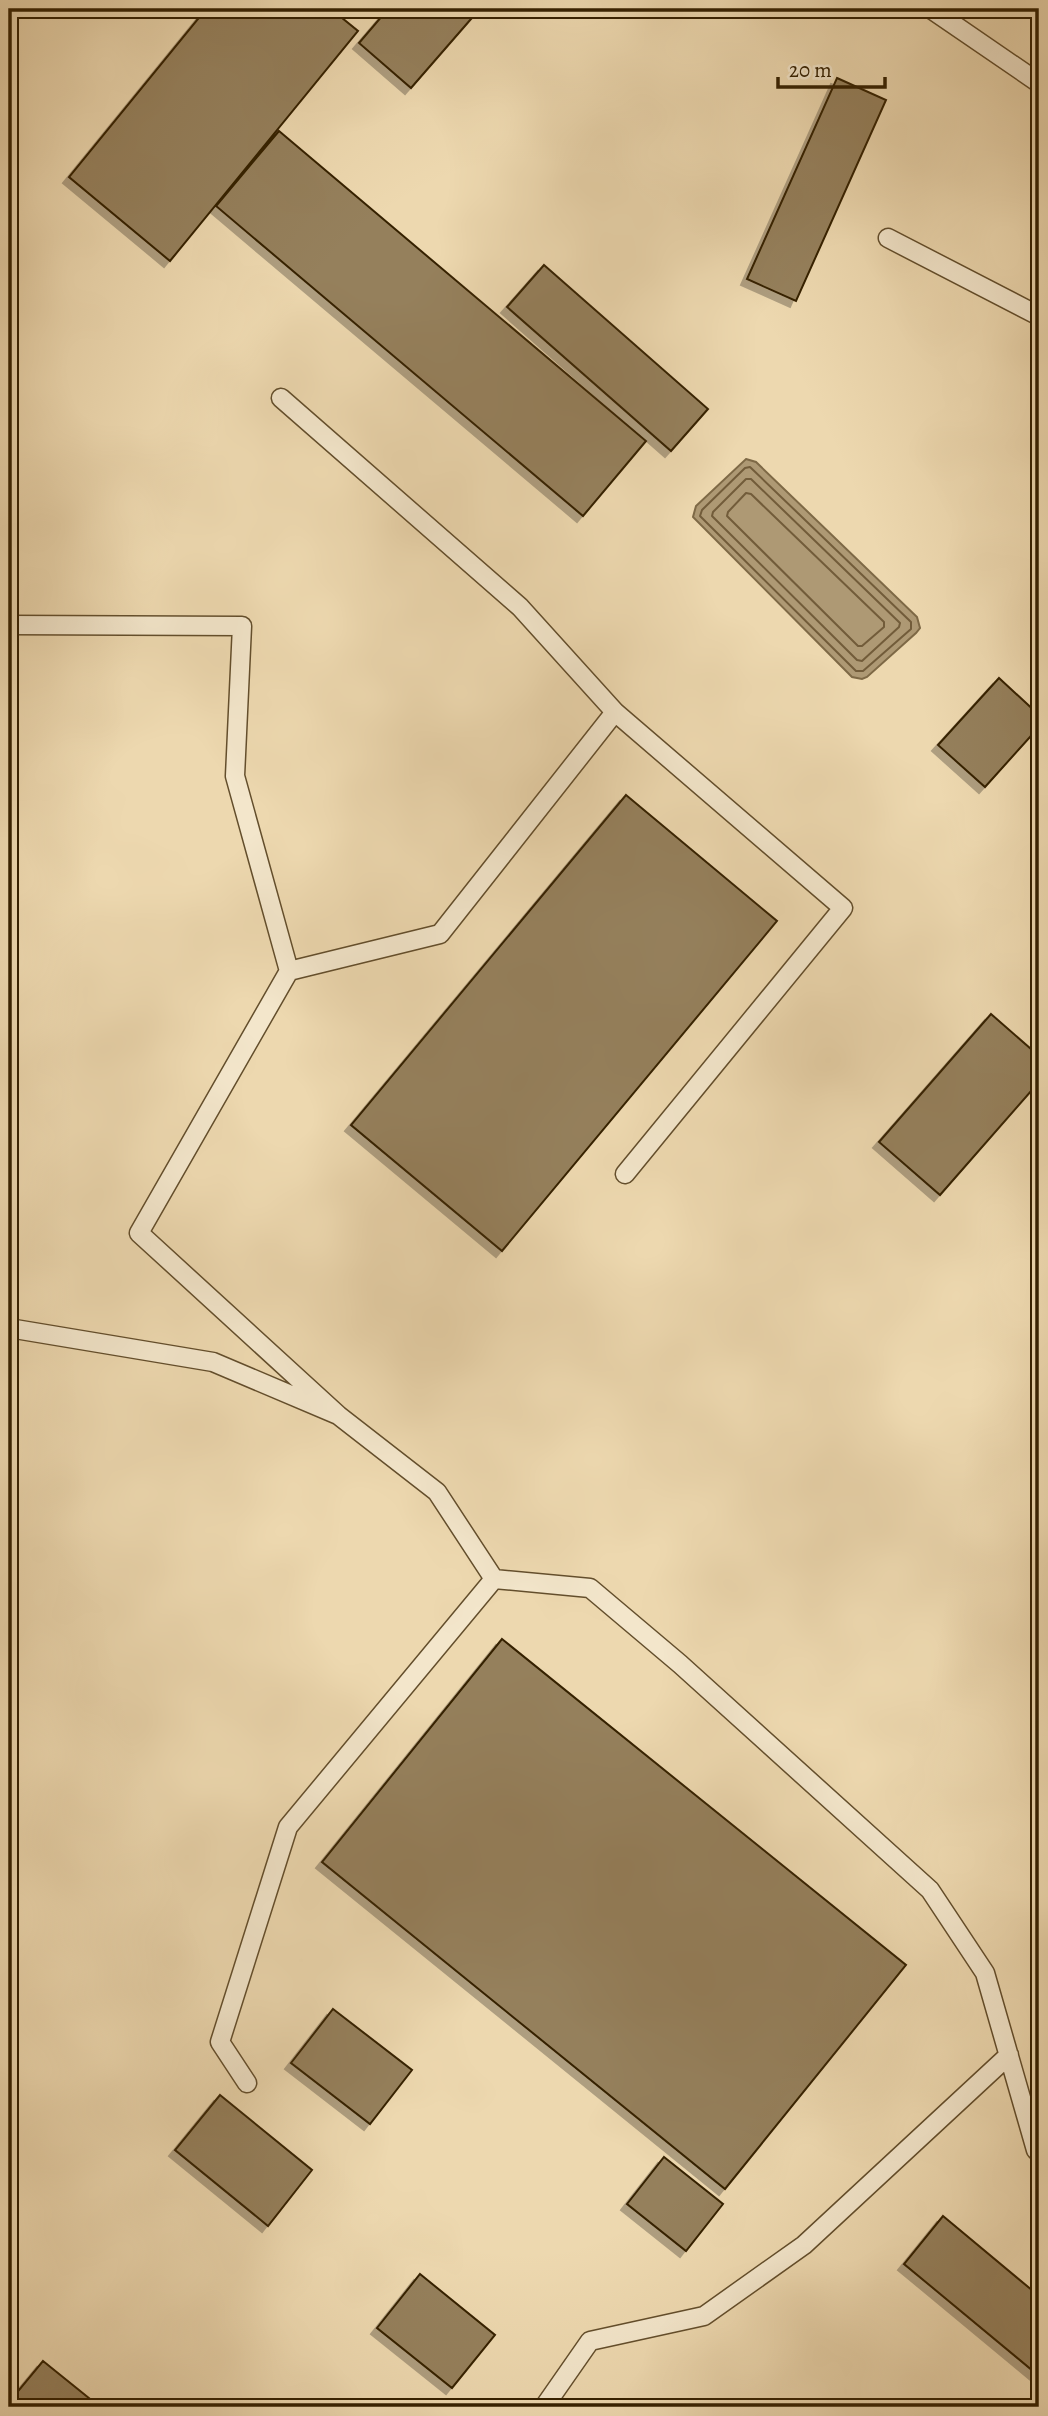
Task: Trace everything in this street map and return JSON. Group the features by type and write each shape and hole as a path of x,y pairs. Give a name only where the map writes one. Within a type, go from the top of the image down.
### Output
{"lane":[{"path":"931,9 1039,83"},
{"path":"888,238 1039,316"},
{"path":"281,398 520,607 615,712 843,908 625,1174"},
{"path":"9,625 242,626 235,776 289,971 139,1233 338,1415 438,1492 494,1579"},
{"path":"289,971 440,934 615,712"},
{"path":"9,1328 212,1362 338,1415"},
{"path":"494,1579 590,1588 680,1664 930,1889 985,1973 1039,2153"},
{"path":"247,2082 219,2042 288,1827 494,1579"},
{"path":"544,2407 590,2341 704,2316 804,2245 1009,2055"}],"water":[{"path":"746,459 756,462 917,617 920,628 916,633 867,677 852,677 693,517 696,506"}],"building":[{"path":"206,9 331,9 358,31 170,261 69,177"},
{"path":"388,9 459,9 471,19 411,88 359,43"},
{"path":"837,78 886,100 796,301 747,279"},
{"path":"279,131 646,441 583,516 216,206"},
{"path":"544,265 708,409 671,451 507,307"},
{"path":"999,678 1039,715 1039,727 985,787 938,745"},
{"path":"626,795 777,921 502,1251 351,1125"},
{"path":"991,1014 1039,1056 1039,1082 940,1195 879,1142"},
{"path":"502,1639 906,1965 725,2189 322,1862"},
{"path":"333,2009 412,2070 370,2124 291,2063"},
{"path":"220,2095 312,2170 268,2226 175,2150"},
{"path":"664,2157 723,2204 686,2251 627,2204"},
{"path":"943,2216 1039,2296 1039,2376 904,2264"},
{"path":"420,2274 495,2335 452,2388 377,2328"},
{"path":"43,2361 100,2407 9,2407 9,2402"}]}
